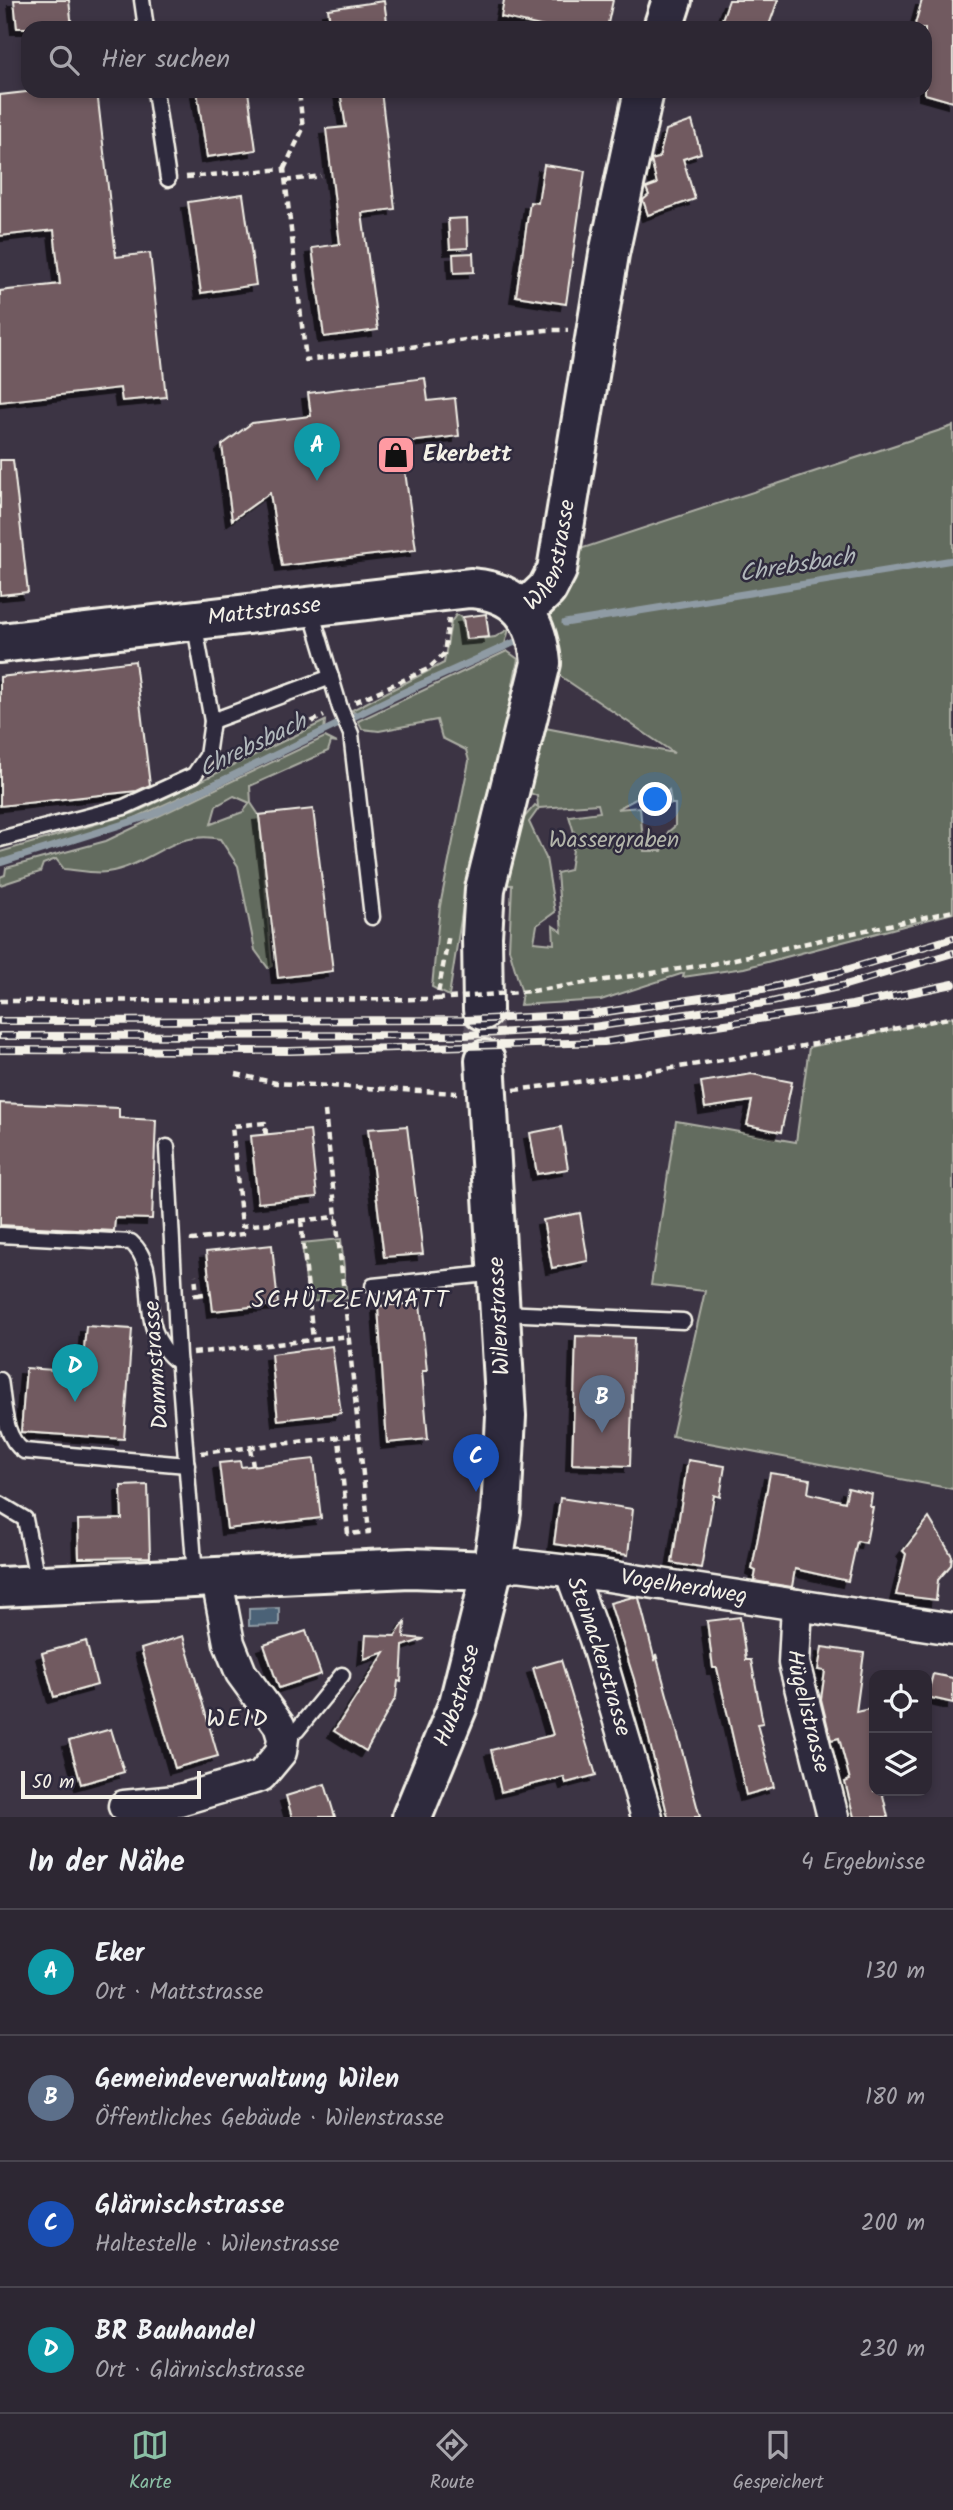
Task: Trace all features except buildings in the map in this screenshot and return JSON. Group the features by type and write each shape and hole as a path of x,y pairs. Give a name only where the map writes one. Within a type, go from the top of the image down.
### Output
{"street":[{"path":"665,21 672,0"},
{"name":"Wilenstrasse","path":"483,1010 482,936 485,889 541,663 536,631 524,611 547,589 556,570 613,229 642,98"},
{"name":"Mattstrasse","path":"0,643 470,588 499,594 524,611"},
{"name":"Wilenstrasse","path":"492,1082 506,1416 501,1513 492,1572"},
{"name":"Steinackerstrasse","path":"492,1572 517,1565 571,1573 596,1639 647,1817"},
{"path":"0,1587 206,1580 410,1568 492,1572"},
{"name":"Hubstrasse","path":"412,1817 459,1703 492,1572"},
{"name":"Vogelherdweg","path":"571,1573 953,1629"},
{"path":"124,1806 176,1801 261,1776 281,1752 283,1738 279,1725 242,1673 206,1580"},
{"name":"Hügelistrasse","path":"797,1605 794,1663 833,1817"}],"lane":[{"path":"142,0 145,21"},
{"path":"156,98 168,178"},
{"path":"310,606 340,708 351,734 372,917"},
{"path":"0,839 124,807 194,775 207,756 212,722 194,619"},
{"path":"212,722 331,677"},
{"name":"Dammstrasse","path":"167,1146 186,1460 206,1580"},
{"path":"0,1235 131,1242 140,1250 145,1260 151,1325 156,1340 163,1351 178,1359"},
{"path":"373,1286 498,1273"},
{"path":"501,1313 683,1321"},
{"path":"0,1380 10,1435 16,1446 24,1451 186,1460"},
{"path":"0,1504 25,1519 38,1585"},
{"path":"283,1738 297,1730 342,1675"}],"path":[{"path":"300,98 303,129 284,169 306,360 546,330 577,330"},
{"path":"168,178 284,169"},
{"path":"285,181 321,177"},
{"path":"0,1001 438,999 531,991 712,964 953,911"},
{"path":"438,999 451,923"},
{"path":"236,1074 276,1083 492,1082 674,1070 809,1047 953,1017"},
{"path":"325,1111 369,1532 348,1534 339,1438"},
{"path":"193,1253 192,1240 243,1234 232,1126 265,1123 266,1135"},
{"path":"242,1226 337,1217"},
{"path":"301,1220 313,1340"},
{"path":"194,1267 197,1295"},
{"path":"175,1297 211,1293"},
{"path":"178,1359 349,1336"},
{"path":"186,1460 250,1448 359,1435"},
{"path":"250,1448 253,1466"}],"green space":[{"name":"Wassergraben","path":"953,426 953,913 744,968 683,977 684,973 601,1000 520,1005 522,993 509,949 512,885 495,884 510,825 523,819 535,805 538,807 537,796 523,790 540,727 674,753 541,663 540,644 574,551","holes":["669,790 671,804 675,804 675,826 668,832 662,851 644,851 640,807 617,809 647,793 662,796","598,804 600,812 569,816 575,836 570,870 557,873 562,932 553,926 554,944 534,942 537,925 555,912 546,858 529,822 539,808"]},
{"path":"456,615 461,616 465,641 495,637 509,629 505,644 357,716 352,710 444,663 451,622"},
{"path":"507,651 518,659 499,757 469,868 449,996 432,987 440,906 469,761 466,750 442,738 437,720 379,731 362,729 358,721"},
{"path":"325,721 324,731 319,734 113,828 0,863 0,852 134,813"},
{"path":"325,737 337,743 331,742 328,751 250,786 251,803 259,815 272,966 268,968 255,950 238,866 220,839 203,837 175,843 136,863 107,872 64,869 56,859 43,864 40,872 0,885 0,877 5,875 6,868 106,841","holes":["234,796 250,803 243,812 211,824 216,806"]},
{"path":"953,1017 953,1489 672,1436 705,1291 651,1285 676,1121 796,1142 809,1047"},
{"path":"341,1239 347,1298 308,1302 302,1243"}],"water":[{"path":"279,1608 279,1625 249,1626 249,1609"}],"waterway":[{"name":"Chrebsbach","path":"565,623 953,560"},
{"name":"Chrebsbach","path":"0,863 152,815 400,694 515,642"}],"tunnel":[{"path":"483,1010 485,1060"}],"railway":[{"path":"0,1021 465,1020 592,1014 769,988 839,972 953,938"},
{"path":"0,1036 466,1035 593,1027 772,1002 842,986 953,953"},
{"path":"0,1050 290,1051 604,1042 852,1005 953,984"}],"place":[{"name":"Ekerbett","path":"396,455"},
{"name":"Eker","path":"317,481"},
{"name":"BR Bauhandel","path":"75,1402"},
{"name":"Gemeindeverwaltung Wilen","path":"602,1433"},
{"name":"Glärnischstrasse","path":"476,1492"}],"district":[{"name":"SCHÜTZENMATT","path":"351,1300"},
{"name":"WEID","path":"238,1719"}]}
